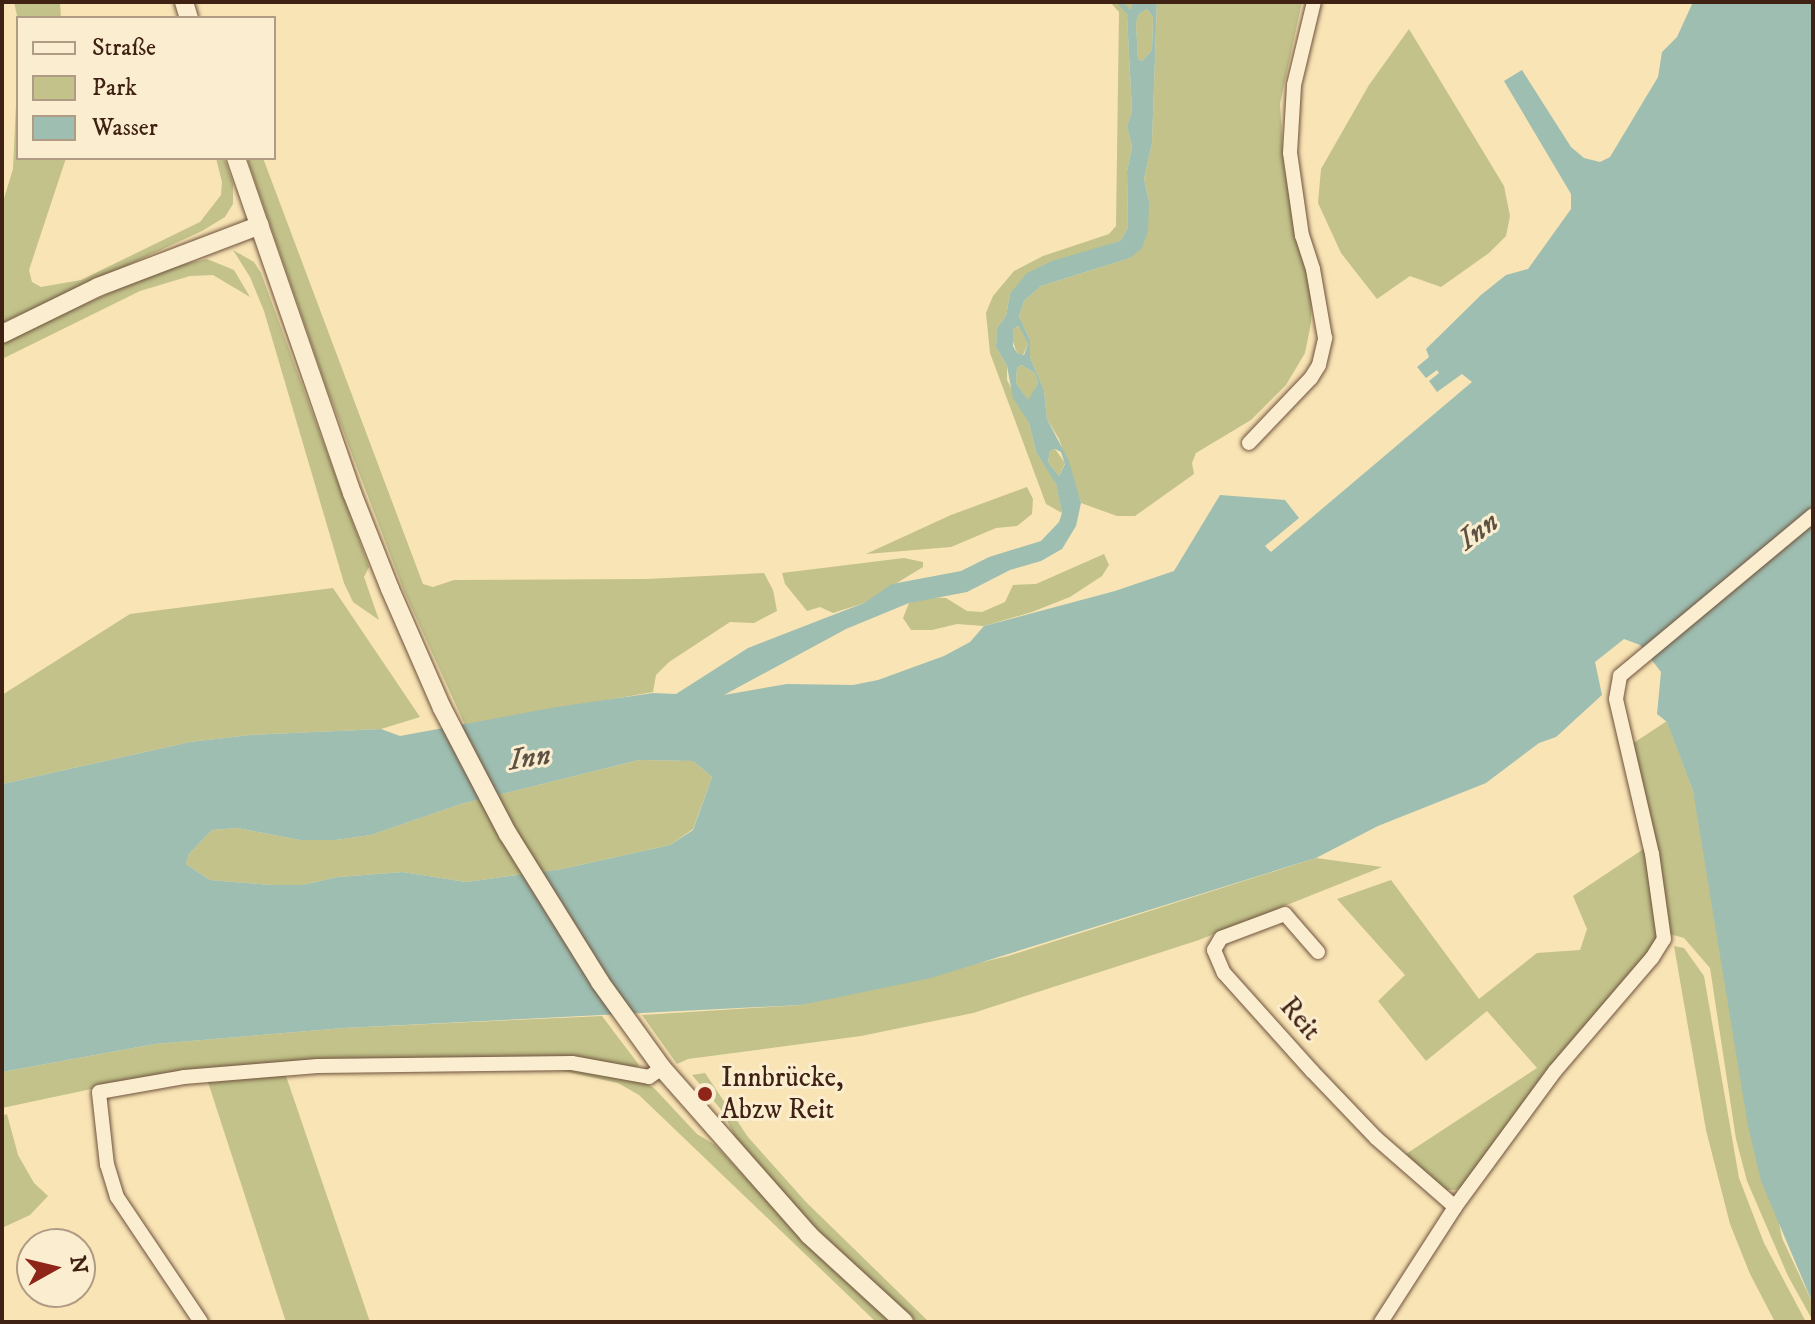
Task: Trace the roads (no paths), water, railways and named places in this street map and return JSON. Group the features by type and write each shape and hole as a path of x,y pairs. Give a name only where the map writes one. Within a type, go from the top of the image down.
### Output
{"street":[{"path":"1249,443 1311,378 1319,365 1325,338 1313,269 1302,236 1290,153 1294,85 1314,2"},
{"path":"237,160 352,493 390,589 449,722 508,834 600,982 662,1068 809,1235 904,1322"},
{"path":"2,334 111,282 260,225"},
{"path":"1381,1322 1455,1207 1555,1071 1652,958 1664,939 1652,854 1615,690 1620,676 1813,515"},
{"name":"Reit","path":"1318,952 1285,914 1221,938 1214,950 1224,973 1312,1071 1376,1138 1455,1207"},
{"path":"201,1322 117,1197 107,1165 99,1092 184,1077 318,1066 572,1063 649,1077 662,1068"}],"water":[{"name":"Inn","path":"1133,2 1157,2 1152,143 1144,179 1149,201 1148,231 1142,248 1130,258 1041,286 1024,301 1019,316 1030,340 1030,357 1044,390 1047,419 1069,461 1081,503 1076,526 1062,549 1041,561 1010,570 967,592 909,603 846,629 724,695 787,684 853,685 878,680 944,656 970,642 984,626 1115,591 1174,571 1220,495 1285,500 1299,518 1265,546 1271,552 1472,382 1462,374 1437,392 1429,381 1439,373 1437,370 1426,378 1417,367 1429,357 1426,349 1481,295 1506,275 1528,269 1571,209 1571,194 1504,81 1522,70 1571,147 1584,158 1600,162 1610,157 1658,77 1662,52 1677,37 1693,2 1813,2 1813,1304 1761,1181 1748,1126 1693,791 1667,722 1657,714 1661,672 1640,645 1624,639 1595,662 1602,695 1556,737 1539,743 1486,783 1378,826 1316,858 931,978 801,1005 344,1028 155,1044 2,1072 2,784 190,742 250,735 381,729 400,736 557,707 653,693 676,694 748,648 864,603 892,584 961,571 989,557 1041,541 1059,522 1062,513 1056,484 1036,452 1029,423 1013,398 1007,366 996,347 997,328 1006,316 1010,294 1027,273 1052,261 1120,241 1128,228 1127,171 1132,147 1127,126 1132,111 1127,17","holes":["1147,9 1153,17 1152,50 1142,61 1138,59 1136,23 1139,14","1019,326 1028,344 1024,355 1017,353 1013,346 1013,329","1021,365 1035,373 1038,383 1028,400 1016,383 1017,368","1055,449 1061,452 1065,464 1059,476 1048,462 1050,451","639,760 693,761 712,777 693,830 670,845 562,869 466,882 403,872 338,877 302,885 271,885 210,880 186,864 189,854 212,830 237,828 300,840 336,840 371,835 461,804"]}],"waterway":[{"path":"1119,2 1132,15"}],"place":[{"name":"Innbrücke, Abzw Reit","path":"705,1094"}]}
